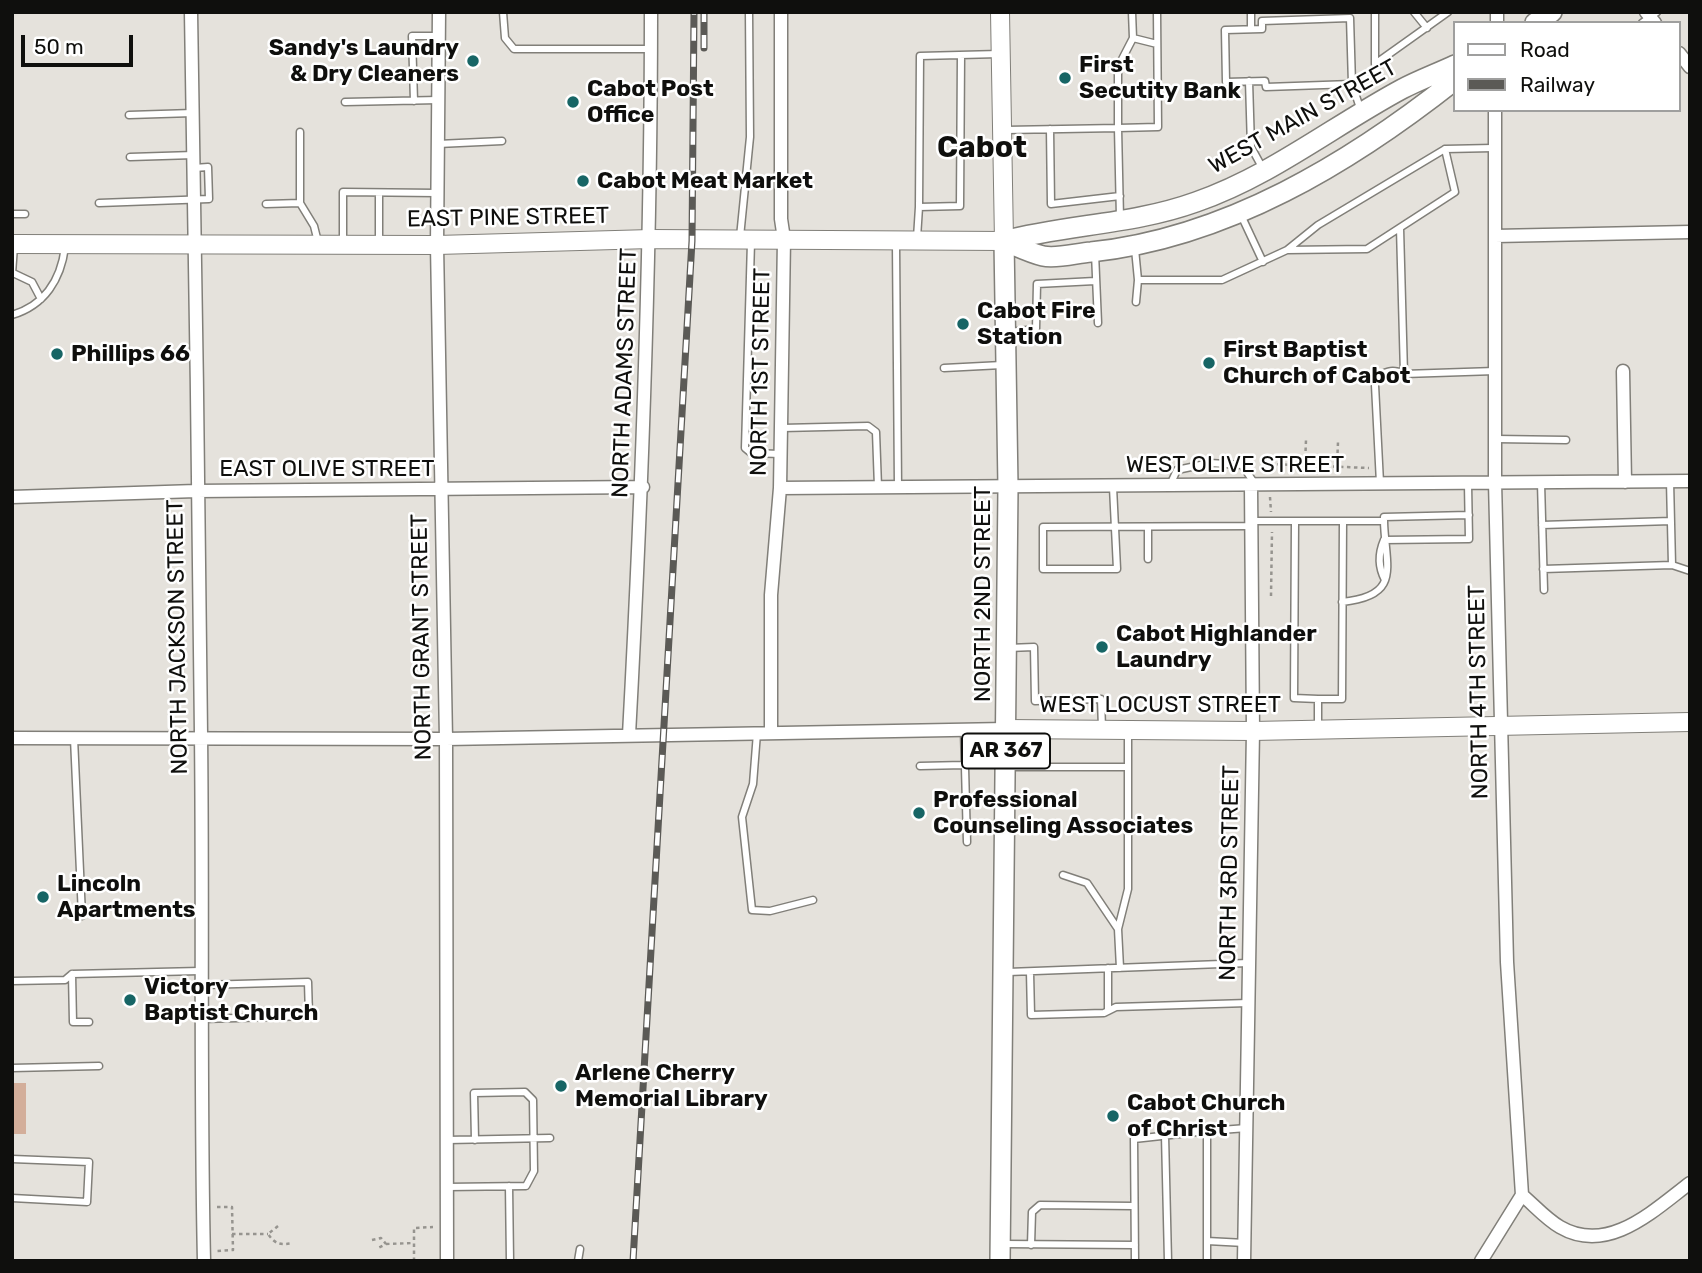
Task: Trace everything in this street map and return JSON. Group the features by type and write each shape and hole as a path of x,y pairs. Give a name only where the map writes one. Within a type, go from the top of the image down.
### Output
{"main road":[{"name":"NORTH 2ND STREET","path":"1000,12 1008,488 1000,1253"},
{"name":"WEST MAIN STREET","path":"1004,241 1039,232 1120,223 1197,202 1265,172 1403,89 1454,65"},
{"path":"1004,241 1045,256 1135,247 1240,213 1408,117 1454,81"},
{"name":"EAST PINE STREET","path":"13,244 437,245 651,239 1004,241"},
{"name":"WEST LOCUST STREET","path":"1006,729 1253,731 1690,722"}],"street":[{"name":"NORTH JACKSON STREET","path":"191,12 196,243 201,736 200,1019 204,1256"},
{"name":"NORTH GRANT STREET","path":"439,12 437,245 446,739 447,1261"},
{"name":"NORTH ADAMS STREET","path":"629,735 643,486 651,239 651,12"},
{"name":"NORTH 1ST STREET","path":"771,732 771,595 780,488 784,239 781,12"},
{"name":"NORTH 4TH STREET","path":"1495,112 1495,482 1507,962 1521,1195"},
{"path":"1495,236 1690,232"},
{"path":"1623,372 1625,482"},
{"name":"WEST OLIVE STREET","path":"780,488 1690,481"},
{"name":"EAST OLIVE STREET","path":"12,497 197,491 643,486"},
{"name":"NORTH 3RD STREET","path":"1244,1261 1250,1003 1253,486"},
{"name":"WEST LOCUST STREET","path":"12,738 201,736 446,739 1006,729"},
{"path":"1481,1261 1521,1195 1560,1227 1590,1238 1619,1231 1654,1211 1690,1183"}],"lane":[{"path":"503,12 505,38 514,49 651,49"},
{"path":"749,12 750,136 746,239 745,448 751,453 780,454"},
{"path":"1120,223 1118,68 1133,38 1132,12"},
{"path":"1002,130 1158,127 1157,12"},
{"path":"1251,12 1251,29"},
{"path":"1374,12 1375,64 1448,12"},
{"path":"1414,12 1427,28"},
{"path":"1352,84 1266,87 1265,80 1226,82 1225,30 1262,29 1262,21 1350,18 1352,84 1362,114"},
{"path":"414,100 412,36 439,36"},
{"path":"1133,38 1157,44"},
{"path":"916,240 919,206 920,55 1000,54"},
{"path":"919,206 960,206 961,55"},
{"path":"1249,81 1251,147 1265,172"},
{"path":"345,102 438,100"},
{"path":"129,115 193,113"},
{"path":"1050,129 1051,204 1119,196"},
{"path":"300,132 300,203 314,226 318,244"},
{"path":"438,144 502,141"},
{"path":"1138,280 1222,280 1287,250 1318,225 1445,149 1493,148"},
{"path":"1287,250 1367,249 1400,228 1455,192 1445,149"},
{"path":"130,157 194,161"},
{"path":"343,244 343,192 437,193"},
{"path":"379,193 379,244"},
{"path":"99,203 195,200"},
{"path":"266,204 300,203"},
{"path":"1240,213 1263,262"},
{"path":"12,214 25,214"},
{"path":"1400,228 1404,374"},
{"path":"896,240 898,487"},
{"path":"13,244 13,274 32,282 41,299"},
{"path":"12,315 41,299 56,282 63,264 65,244"},
{"path":"1135,247 1138,280 1136,302"},
{"path":"1095,251 1098,323"},
{"path":"1007,332 1036,329 1037,284 1095,281"},
{"path":"944,368 1007,365"},
{"path":"1380,485 1375,385 1378,376 1387,372 1404,374 1495,371"},
{"path":"780,428 868,426 876,432 878,487"},
{"path":"1496,439 1566,439"},
{"path":"1170,486 1177,470 1210,463 1242,465 1253,486"},
{"path":"1670,481 1672,565"},
{"path":"1541,483 1544,590"},
{"path":"1384,540 1469,539 1468,484"},
{"path":"1113,487 1113,527 1117,569 1043,569 1043,527 1113,527 1148,527 1272,521 1384,521"},
{"path":"1342,602 1373,597 1385,580 1380,571 1384,517 1469,515"},
{"path":"1295,521 1294,698 1342,699 1342,521"},
{"path":"1542,525 1671,522"},
{"path":"1148,527 1148,559"},
{"path":"1543,569 1672,565 1690,571"},
{"path":"1007,648 1034,647 1035,701 1101,699 1102,730"},
{"path":"1318,699 1318,730"},
{"path":"964,730 967,842"},
{"path":"1120,968 1118,929 1128,889 1128,730"},
{"path":"757,733 752,784 742,817 752,910 771,911 813,900"},
{"path":"74,737 82,916"},
{"path":"920,766 964,765"},
{"path":"1006,767 1128,767"},
{"path":"1063,875 1087,883 1118,929"},
{"path":"1004,972 1250,963"},
{"path":"1108,968 1108,1011"},
{"path":"12,981 65,980 72,974 200,971"},
{"path":"1030,972 1031,1015 1108,1011 1116,1007 1250,1003"},
{"path":"72,974 73,1022 89,1022"},
{"path":"200,985 308,982 309,1016 200,1019"},
{"path":"12,1068 99,1066"},
{"path":"447,1187 526,1186 534,1171 533,1100 525,1092 474,1093 475,1140"},
{"path":"1135,1261 1132,1143 1139,1137 1247,1128"},
{"path":"1207,1131 1207,1261"},
{"path":"1166,1135 1168,1261"},
{"path":"447,1140 550,1138"},
{"path":"12,1159 89,1162 87,1202 12,1198"},
{"path":"509,1186 510,1261"},
{"path":"1031,1245 1032,1212 1040,1205 1133,1206"},
{"path":"1207,1241 1245,1243"},
{"path":"1000,1253 1031,1245 1135,1245"},
{"path":"578,1261 580,1249"}],"path":[{"path":"1304,466 1306,440"},
{"path":"1337,467 1338,442"},
{"path":"1271,596 1272,521"},
{"path":"202,1208 232,1207 233,1250 204,1256"},
{"path":"232,1234 268,1234 278,1226"},
{"path":"414,1261 414,1228 447,1226"},
{"path":"268,1234 279,1245 293,1243"},
{"path":"372,1240 381,1238 386,1244"},
{"path":"379,1248 386,1244 414,1243"}],"shaded area":[{"path":"12,1083 26,1083 26,1134 12,1134"}],"railway":[{"path":"633,1261 692,241 694,12"},
{"path":"704,12 704,48"}],"place":[{"name":"Sandy's Laundry & Dry Cleaners","path":"473,61"},
{"name":"First Secutity Bank","path":"1065,78"},
{"name":"Cabot Post Office","path":"573,102"},
{"name":"Cabot Meat Market","path":"583,181"},
{"name":"Cabot Fire Station","path":"963,324"},
{"name":"Phillips 66","path":"57,354"},
{"name":"First Baptist Church of Cabot","path":"1209,363"},
{"name":"Cabot Highlander Laundry","path":"1102,647"},
{"name":"Professional Counseling Associates","path":"919,813"},
{"name":"Lincoln Apartments","path":"43,897"},
{"name":"Victory Baptist Church","path":"130,1000"},
{"name":"Arlene Cherry Memorial Library","path":"561,1086"},
{"name":"Cabot Church of Christ","path":"1113,1116"}],"district":[{"name":"Cabot","path":"982,148"}]}
